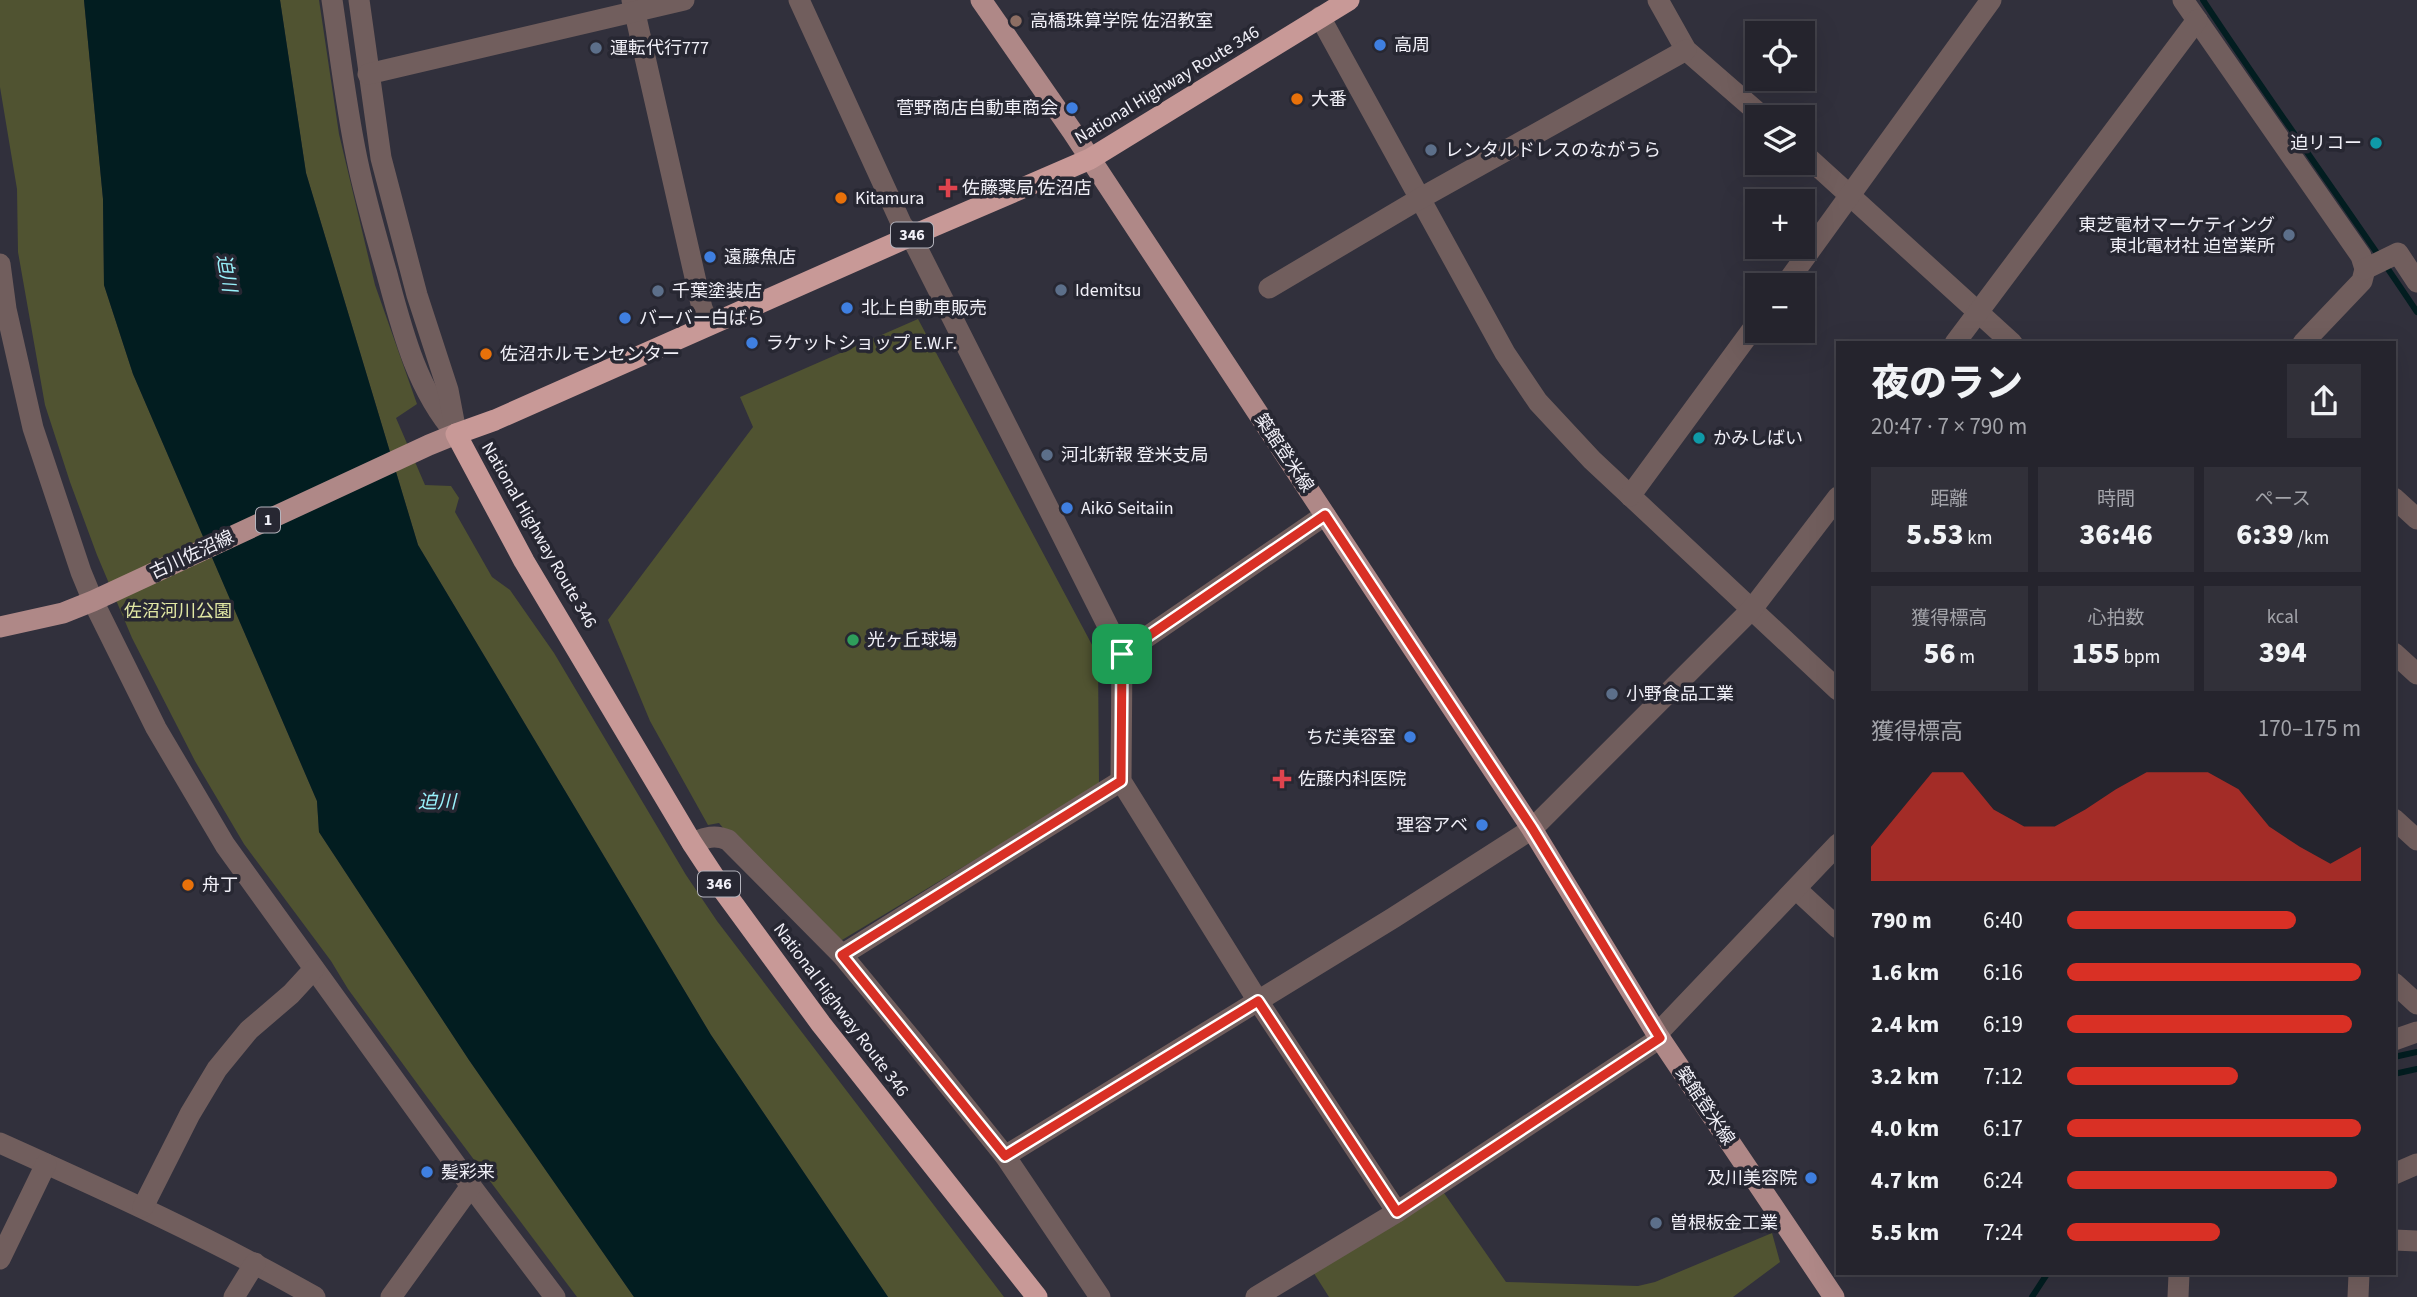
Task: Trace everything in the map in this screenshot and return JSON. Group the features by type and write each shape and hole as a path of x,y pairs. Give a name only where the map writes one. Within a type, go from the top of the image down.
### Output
{"highway":[{"name":"National Highway Route 346","path":"1037,1297 821,1024 692,843 524,561 456,435 1090,159 1349,0"}],"main road":[{"name":"築館登米線","path":"981,0 1090,159 1532,828 1658,1036 1834,1297"},
{"name":"古川佐沼線","path":"0,627 63,614 456,435"}],"street":[{"path":"332,0 357,159 393,297 426,391 440,416 456,435"},
{"path":"359,0 381,158 417,295 448,390 456,435"},
{"path":"368,74 634,6 684,0"},
{"path":"799,0 902,225 911,236 1122,654 1121,781 1258,1001 1397,1212"},
{"path":"1658,0 1686,50 1749,105"},
{"path":"1794,273 1991,0"},
{"path":"2183,0 2368,268"},
{"path":"634,6 702,308 709,325"},
{"path":"1320,17 1505,354 1538,402 1592,460 1836,688"},
{"path":"1957,341 2197,20"},
{"path":"1269,288 1421,198 1686,50"},
{"path":"1815,163 2010,341"},
{"path":"2305,341 2362,281 2368,268 2398,253 2417,282"},
{"path":"0,264 3,309 33,428 81,572 97,599 156,728 225,845 471,1186 555,1297"},
{"path":"1630,496 1745,339"},
{"path":"1005,1156 1532,828 1752,609 1836,500"},
{"path":"2396,500 2417,519"},
{"path":"1122,654 1325,515"},
{"path":"2396,655 2417,674"},
{"path":"842,955 1121,781"},
{"path":"2396,821 2417,840"},
{"path":"692,843 708,836 727,840 842,955 1005,1156 1100,1297"},
{"path":"1256,1297 1397,1212 1658,1036 1836,846"},
{"path":"1796,889 1836,926"},
{"path":"143,1207 190,1114 217,1069 249,1030 291,995 314,969"},
{"path":"2396,984 2417,1004"},
{"path":"2396,1039 2417,1032"},
{"path":"0,1143 143,1207 255,1263 315,1297"},
{"path":"0,1259 46,1164"},
{"path":"2396,1173 2417,1164"},
{"path":"391,1297 471,1186"},
{"path":"2396,1240 2417,1241"},
{"path":"234,1297 255,1263"},
{"path":"2178,1297 2179,1275"},
{"path":"2358,1297 2359,1275"}],"green space":[{"name":"佐沼河川公園","path":"0,0 84,0 103,199 104,285 133,374 317,801 319,832 469,1060 634,1297 577,1297 427,1097 244,844 195,761 132,638 97,555 45,405 18,252 17,189 0,87"},
{"path":"280,0 319,0 339,134 375,285 417,404 396,418 425,485 451,486 459,498 455,512 492,577 510,590 554,653 686,875 717,921 1004,1297 888,1297 711,1035 418,545 306,173"},
{"name":"光ヶ丘球場","path":"918,319 1098,656 1099,785 842,940 817,942 719,823 708,825 650,721 608,620 753,427 740,397"},
{"path":"1437,1183 1506,1282 1638,1286 1655,1282 1772,1233 1780,1262 1733,1297 1329,1297 1310,1267"}],"water":[{"name":"迫川","path":"84,0 280,0 306,173 418,545 711,1035 888,1297 634,1297 469,1060 319,832 317,801 133,374 104,285 103,199"}],"waterway":[{"path":"2203,0 2417,312"},
{"path":"2396,1057 2417,1052"},
{"path":"2396,1074 2417,1069"},
{"path":"2032,1297 2046,1275"}],"place":[{"name":"高橋珠算学院 佐沼教室","path":"1016,21"},
{"name":"高周","path":"1380,45"},
{"name":"運転代行777","path":"596,48"},
{"name":"大番","path":"1297,99"},
{"name":"菅野商店自動車商会","path":"1072,108"},
{"name":"迫リコー","path":"2376,143"},
{"name":"レンタルドレスのながうら","path":"1431,150"},
{"name":"佐藤薬局 佐沼店","path":"948,188"},
{"name":"Kitamura","path":"841,198"},
{"name":"東芝電材マーケティング 東北電材社 迫営業所","path":"2289,235"},
{"name":"遠藤魚店","path":"710,257"},
{"name":"Idemitsu","path":"1061,290"},
{"name":"千葉塗装店","path":"658,291"},
{"name":"北上自動車販売","path":"847,308"},
{"name":"バーバー白ばら","path":"625,318"},
{"name":"ラケットショップ E.W.F.","path":"752,343"},
{"name":"佐沼ホルモンセンター","path":"486,354"},
{"name":"かみしばい","path":"1699,438"},
{"name":"河北新報 登米支局","path":"1047,455"},
{"name":"Aikō Seitaiin","path":"1067,508"},
{"name":"光ヶ丘球場","path":"853,640"},
{"name":"小野食品工業","path":"1612,694"},
{"name":"ちだ美容室","path":"1410,737"},
{"name":"佐藤内科医院","path":"1282,779"},
{"name":"理容アベ","path":"1482,825"},
{"name":"舟丁","path":"188,885"},
{"name":"髪彩来","path":"427,1172"},
{"name":"及川美容院","path":"1811,1178"},
{"name":"曽根板金工業","path":"1656,1223"}],"route":[{"path":"1325,515 1532,828 1660,1038 1397,1212 1258,1001 1005,1156 842,955 1121,781 1122,654 1325,515"}]}
